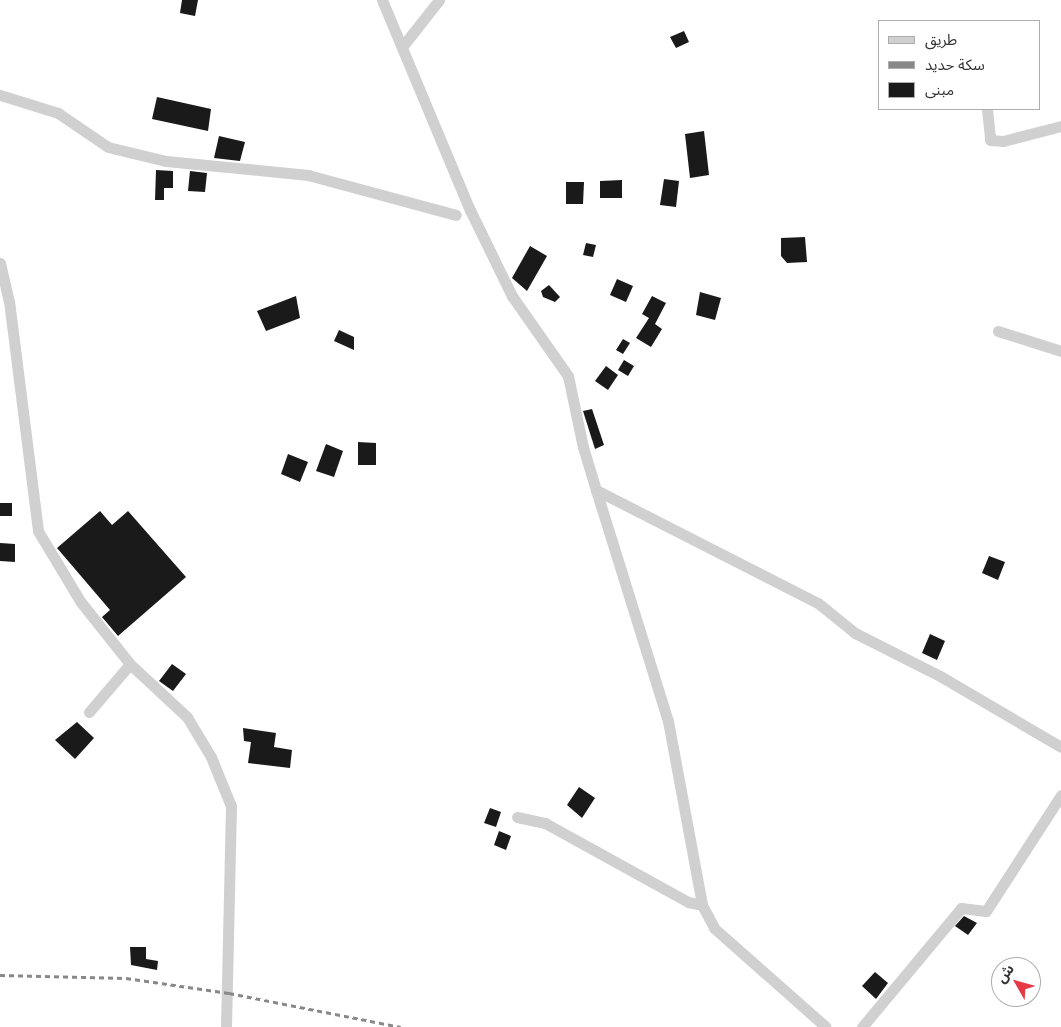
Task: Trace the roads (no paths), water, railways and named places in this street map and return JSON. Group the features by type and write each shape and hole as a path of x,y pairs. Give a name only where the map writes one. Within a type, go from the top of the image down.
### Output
{"street":[{"path":"382,0 470,210 512,296 568,376 582,447 668,721 702,905 714,928 826,1027"},
{"path":"402,47 439,0"},
{"path":"0,95 58,113 108,147 166,161 308,175 456,215"},
{"path":"987,110 990,140 1003,141 1061,126"},
{"path":"0,263 9,301 38,531 80,601 130,664 187,717 211,757 230,806 226,1027"},
{"path":"998,331 1061,351"},
{"path":"596,490 818,603 854,633 940,676 1061,747"},
{"path":"89,712 130,664"},
{"path":"862,1027 961,908 986,912 1061,795"},
{"path":"517,817 545,823 688,902 702,905"}],"railway":[{"path":"0,975 126,978 229,993 401,1027"}]}
